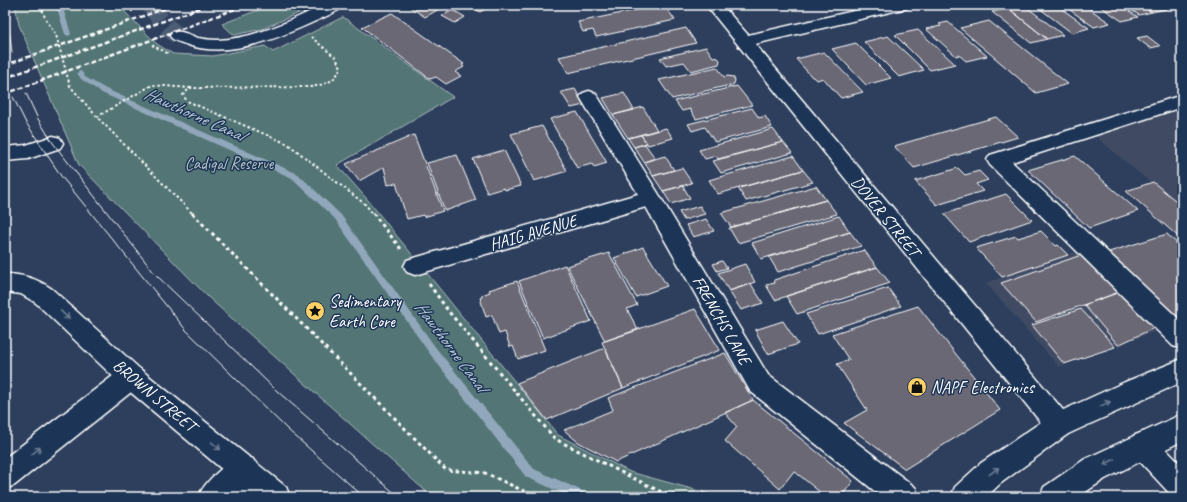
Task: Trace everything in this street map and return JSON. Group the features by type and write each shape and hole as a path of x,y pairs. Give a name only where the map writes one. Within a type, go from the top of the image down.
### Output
{"main road":[{"path":"178,36 196,43 210,44 239,42 278,31 336,5"},
{"name":"DOVER STREET","path":"714,5 1059,425"},
{"path":"744,41 901,5"},
{"name":"FRENCHS LANE","path":"589,97 651,198 759,383 906,497"},
{"path":"1182,101 997,160 1182,338"},
{"path":"5,154 28,152 53,143"},
{"name":"HAIG AVENUE","path":"415,266 651,198"},
{"name":"BROWN STREET","path":"5,283 23,284 36,289 131,376 276,497"},
{"path":"965,497 991,473 1059,425 1134,390 1182,370"},
{"path":"5,475 131,376"},
{"path":"1054,497 1095,469 1182,427"},
{"path":"1142,445 1182,486"},
{"path":"212,497 243,469"},
{"path":"243,469 246,497"}],"path":[{"path":"41,5 56,35 70,86 97,117 446,470 485,472 537,497"},
{"path":"131,5 132,12"},
{"path":"97,117 152,85 190,88 311,87 329,83 338,76 341,67 335,57 309,36"},
{"path":"190,88 184,95 188,101 288,144 366,205 415,266 449,312 555,439 659,491 684,497"}],"shaded area":[{"path":"1182,109 1182,209 1094,135"},
{"path":"1083,249 1164,328 1059,367 986,283"}],"green space":[{"name":"Cadigal Reserve","path":"15,5 124,5 125,12 157,44 173,54 213,56 265,46 273,52 343,17 453,97 337,165 367,199 558,435 630,472 721,497 432,497 209,298 79,165 19,25"},
{"path":"271,5 317,5 262,29 234,35 222,24"}],"building":[{"path":"407,5 446,5 425,17"},
{"path":"469,5 491,5 491,6 480,12"},
{"path":"664,5 675,20 596,37 593,30 583,32 578,22"},
{"path":"1024,5 1063,35 1047,39 1008,8"},
{"path":"1035,5 1056,5 1089,28 1072,33"},
{"path":"1063,5 1084,5 1110,23 1094,27"},
{"path":"1098,5 1120,5 1138,17 1122,21"},
{"path":"1124,5 1142,5 1152,12 1139,15"},
{"path":"1142,5 1161,5 1166,9 1152,12"},
{"path":"1168,5 1182,5 1182,7 1174,9"},
{"path":"1008,8 1047,39 1031,43 992,12"},
{"path":"453,10 465,17 455,23 442,16"},
{"path":"392,13 464,64 462,65 464,67 455,72 461,76 446,84 436,77 430,79 362,27"},
{"path":"989,21 1068,84 1036,93 960,28"},
{"path":"948,22 987,56 966,61 959,55 956,56 926,29 941,26 939,24"},
{"path":"686,28 696,43 568,73 559,57"},
{"path":"918,30 955,64 930,70 895,35"},
{"path":"888,36 924,70 899,77 864,42"},
{"path":"1147,36 1160,46 1150,48 1137,38"},
{"path":"856,43 891,78 866,85 832,49"},
{"path":"706,47 713,57 720,60 719,64 691,71 684,62 666,66 660,58"},
{"path":"824,52 863,92 841,98 823,78 817,80 812,77 796,59"},
{"path":"717,67 724,77 733,77 735,80 734,84 672,99 659,80"},
{"path":"737,86 752,105 696,119 690,109 682,111 675,101"},
{"path":"575,89 584,105 571,108 561,92"},
{"path":"624,93 634,110 613,115 603,98"},
{"path":"643,107 657,130 628,138 613,115"},
{"path":"752,108 759,118 765,116 772,127 715,142 705,127 692,131 688,124"},
{"path":"577,112 607,163 594,167 592,164 577,168 550,119"},
{"path":"996,117 1018,137 914,168 894,146"},
{"path":"542,126 567,171 534,181 511,134"},
{"path":"666,128 673,138 648,145 641,135"},
{"path":"773,129 783,142 718,159 716,156 705,159 699,150"},
{"path":"414,135 443,211 424,217 423,215 407,219 396,183 388,185 384,167 359,181 346,164"},
{"path":"641,135 647,143 634,147 628,138"},
{"path":"783,142 792,153 721,173 713,161"},
{"path":"645,144 655,158 644,162 634,147"},
{"path":"504,150 521,186 505,190 504,188 487,193 473,159"},
{"path":"457,155 476,200 445,211 427,163"},
{"path":"665,156 674,170 653,176 644,162"},
{"path":"793,156 803,170 718,194 709,180"},
{"path":"1075,156 1138,211 1089,228 1028,170"},
{"path":"682,168 692,183 663,191 653,176"},
{"path":"958,168 965,175 979,171 988,180 976,184 983,191 937,205 915,181"},
{"path":"803,170 813,182 746,201 738,188"},
{"path":"1153,182 1182,206 1182,240 1126,191"},
{"path":"683,186 690,198 671,204 663,191"},
{"path":"816,186 826,200 731,227 721,213"},
{"path":"1006,194 1032,220 969,242 944,214"},
{"path":"826,200 837,214 738,243 729,228"},
{"path":"700,206 705,214 684,220 679,212"},
{"path":"839,216 850,232 761,259 752,243"},
{"path":"706,219 714,231 693,237 686,225"},
{"path":"1041,231 1056,246 1058,245 1068,255 1002,277 976,248 1016,236 1018,238"},
{"path":"850,232 861,246 778,272 769,257"},
{"path":"1167,234 1182,248 1182,321 1178,322 1109,252"},
{"path":"643,247 667,286 636,297 614,258"},
{"path":"864,250 877,267 775,300 766,285 775,283 774,280"},
{"path":"609,253 637,305 627,309 638,330 605,341 567,266"},
{"path":"1087,253 1125,290 1036,322 1001,283"},
{"path":"722,261 727,268 717,271 713,264"},
{"path":"745,264 755,282 729,291 718,273"},
{"path":"565,265 591,321 543,338 519,281"},
{"path":"877,267 890,283 797,314 786,296"},
{"path":"517,281 545,350 518,359 513,346 510,347 505,332 499,334 492,315 486,317 480,298 482,295 490,292 489,290"},
{"path":"751,284 763,303 741,310 729,291"},
{"path":"888,288 901,306 818,334 806,314"},
{"path":"1125,290 1156,327 1118,345 1084,305"},
{"name":"NAPF Electronics","path":"918,306 1000,410 905,469 844,423 867,410 837,364 849,360 832,334"},
{"path":"695,309 720,350 623,388 602,342"},
{"path":"1081,309 1115,347 1064,364 1032,325"},
{"path":"783,321 798,344 768,354 755,330"},
{"path":"605,348 623,388 547,420 517,383"},
{"path":"725,353 753,400 616,462 578,442 564,430 613,410 608,398"},
{"path":"753,400 853,481 841,497 826,497 794,471 780,489 725,441 737,427 725,413"}],"waterway":[{"name":"Hawthorne Canal","path":"59,5 68,34"},
{"name":"Hawthorne Canal","path":"80,73 83,78 104,91 295,176 338,217 433,351 530,473 583,497"}],"tunnel":[{"path":"150,5 164,24 178,36"}],"tram line":[{"path":"6,5 12,53"},
{"path":"26,93 38,119 53,143 155,274 277,391 399,497"},
{"path":"13,97 25,121 61,176 186,330 287,429 364,497"}],"railway":[{"path":"5,65 175,5"},
{"path":"5,78 208,5"},
{"path":"5,94 246,5"}],"place":[{"name":"Sedimentary Earth Core","path":"315,311"},
{"name":"NAPF Electronics","path":"917,387"}]}
